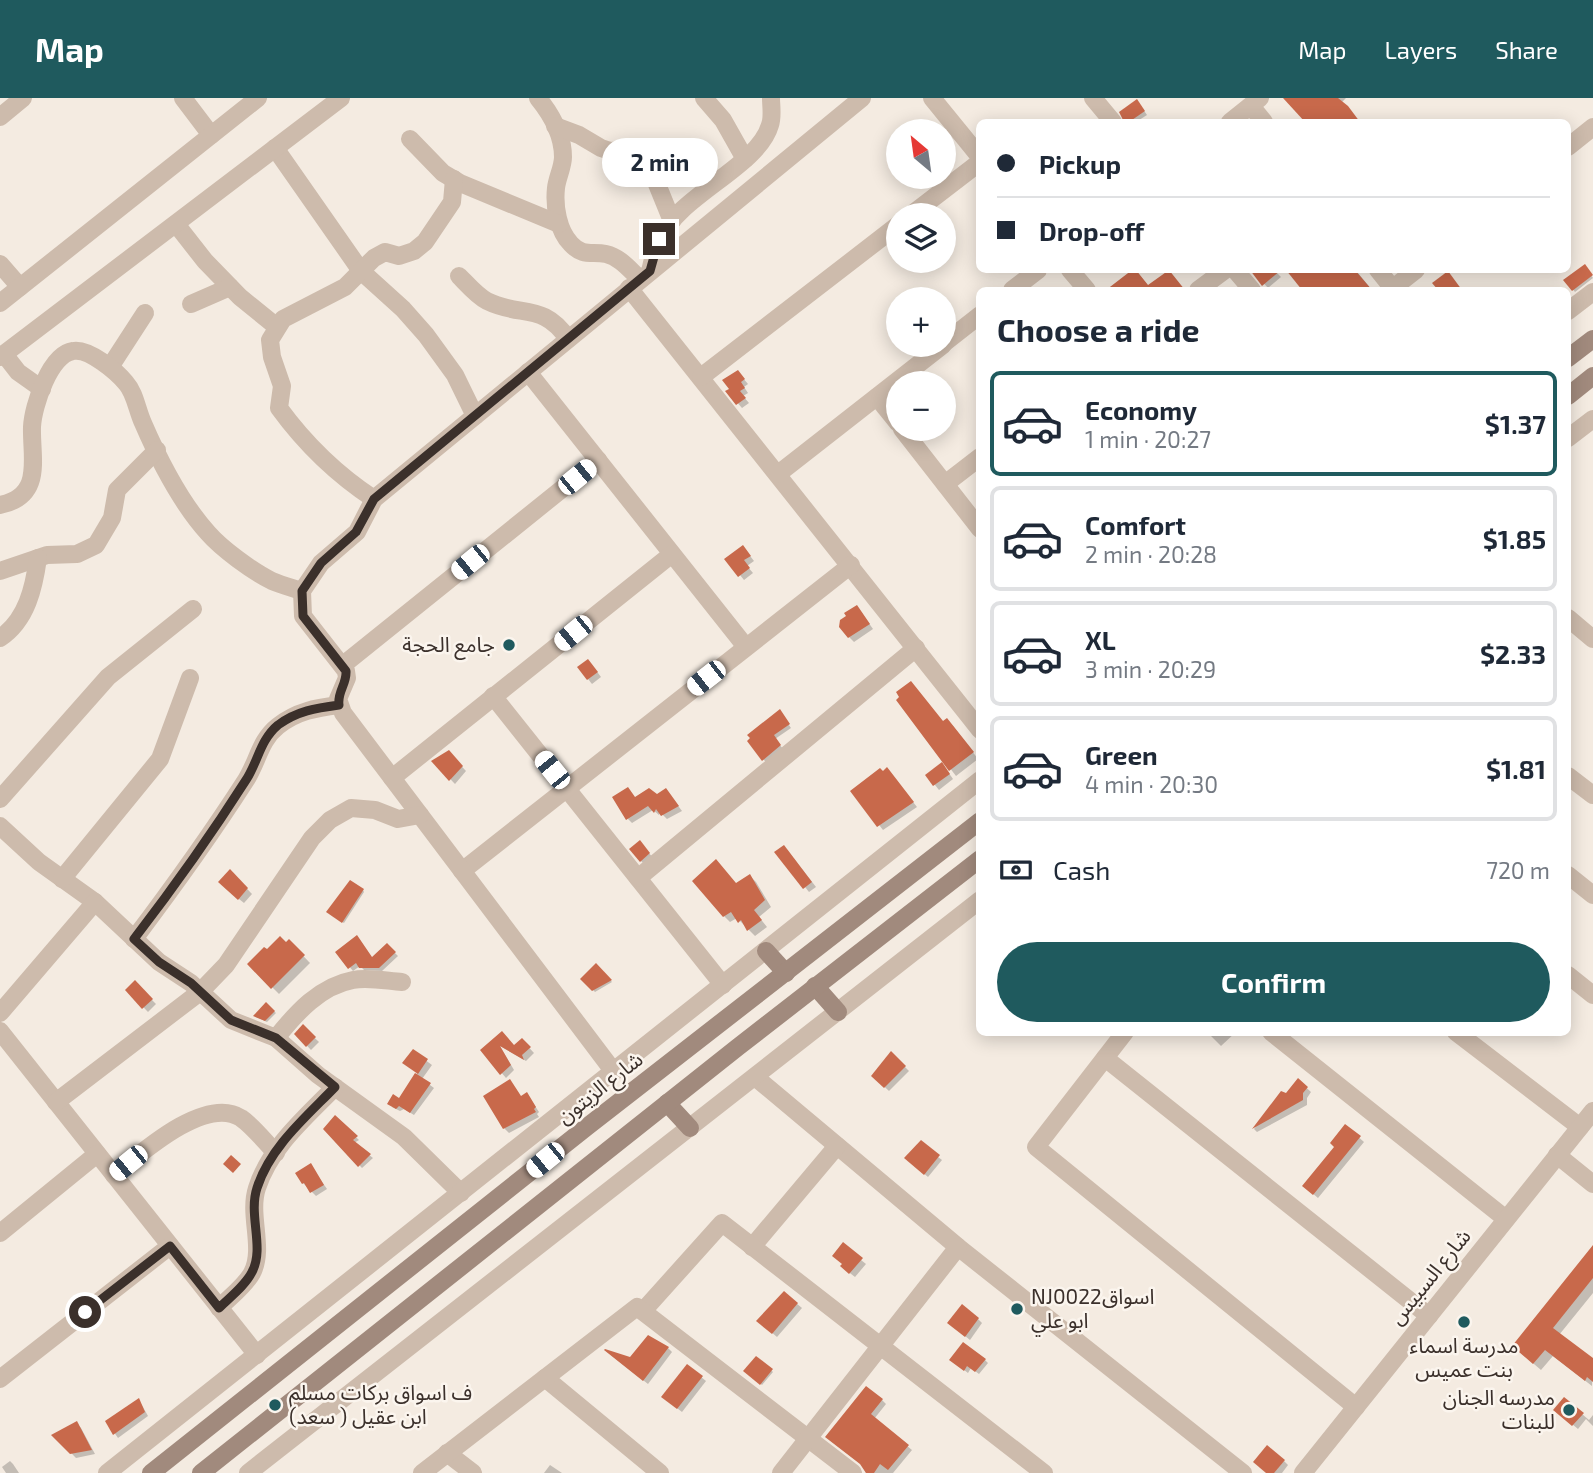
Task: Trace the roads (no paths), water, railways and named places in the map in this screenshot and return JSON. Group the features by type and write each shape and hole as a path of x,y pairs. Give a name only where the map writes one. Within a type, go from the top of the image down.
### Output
{"main road":[{"path":"1571,356 1593,339"},
{"path":"1571,394 1593,376"},
{"name":"شارع الزيتون","path":"151,1473 588,1126 976,824"},
{"path":"201,1473 976,862"},
{"path":"766,951 786,973"},
{"path":"816,986 838,1012"},
{"path":"667,1103 690,1128"}],"street":[{"path":"0,117 23,98"},
{"path":"183,98 211,135"},
{"path":"0,303 258,98"},
{"path":"42,389 18,372 2,356 341,98"},
{"path":"538,98 549,112 555,126 563,157 556,190 559,224 570,243 579,251 593,255 604,253 618,260 640,279 701,377 976,725"},
{"path":"704,98 723,120 745,159"},
{"path":"640,279 659,239 672,221 689,204 757,150 771,125 771,98"},
{"path":"614,1072 391,778 339,705 338,699 347,678 346,671 303,616 302,591 321,563 356,532 374,499 862,98"},
{"path":"932,98 976,155"},
{"path":"1093,98 1110,119"},
{"path":"1234,119 1255,102 1263,119"},
{"path":"555,126 610,151 635,149 642,153 672,221"},
{"path":"1571,145 1593,127"},
{"path":"410,139 443,173 559,224"},
{"path":"275,148 361,271 403,309 426,335 455,375 475,416"},
{"path":"926,203 976,163"},
{"path":"374,499 345,480 319,457 279,408 282,386 272,357 270,340 283,319 345,287 374,258 385,252 399,256 414,251 425,242 452,202 454,179"},
{"path":"176,224 230,287 277,327"},
{"path":"701,377 886,235"},
{"path":"0,264 20,287"},
{"path":"1016,287 1034,273"},
{"path":"1073,273 1084,287"},
{"path":"1202,287 1221,273"},
{"path":"1238,273 1249,287"},
{"path":"1380,273 1391,287"},
{"path":"1395,287 1412,273"},
{"path":"459,276 484,300 504,308 545,316 559,327 568,339"},
{"path":"191,304 230,287"},
{"path":"1571,309 1593,292"},
{"path":"110,367 145,313"},
{"path":"956,334 976,318"},
{"path":"0,505 18,498 29,485 35,467 32,424 42,389 51,367 60,356 74,350 88,354 110,367 128,385 143,422 189,509 209,534 272,581 302,591"},
{"path":"778,474 927,357"},
{"path":"528,372 746,647"},
{"path":"877,397 886,408"},
{"path":"1571,436 1593,419"},
{"path":"911,441 976,524"},
{"path":"0,571 47,555 77,554 96,545 112,518 117,491 157,450"},
{"path":"342,664 598,460"},
{"path":"945,484 976,460"},
{"path":"391,778 672,554"},
{"path":"0,638 20,618 34,589 38,558"},
{"path":"462,871 850,565"},
{"path":"0,799 25,767 108,677 193,609"},
{"path":"1571,621 1593,639"},
{"path":"638,878 916,648"},
{"path":"62,879 160,759 190,678"},
{"path":"493,696 723,985"},
{"path":"134,939 191,864 237,794 252,771 264,740 279,725 309,708 339,705"},
{"path":"1571,778 1593,795"},
{"path":"107,1473 976,783"},
{"path":"56,1102 200,992 226,965 312,838 330,820 351,808 375,810 398,819 420,815"},
{"path":"0,827 39,862 95,902 159,962 200,992 231,1020 276,1038 335,1087 404,1137 461,1193"},
{"path":"1571,878 1593,895"},
{"path":"0,1013 95,902"},
{"path":"248,1473 976,903"},
{"path":"1571,977 1593,995"},
{"path":"276,1038 296,1013 325,990 354,979 402,982"},
{"path":"0,1031 257,1355"},
{"path":"1122,1036 1036,1147 1356,1407"},
{"path":"1276,1036 1506,1219"},
{"path":"1461,1036 1580,1127"},
{"path":"1105,1058 1429,1316"},
{"path":"755,1077 958,1247 1242,1473"},
{"path":"219,1308 251,1275 257,1260 252,1210 256,1189 267,1165 287,1137 335,1087"},
{"name":"شارع السبيس","path":"1303,1473 1593,1111"},
{"path":"114,1175 158,1139 186,1122 222,1112 240,1118 276,1153"},
{"path":"752,1247 837,1146"},
{"path":"1,1231 97,1154"},
{"path":"1557,1155 1593,1184"},
{"path":"643,1311 722,1223 1044,1473"},
{"path":"0,1379 170,1246"},
{"path":"781,1473 958,1247"},
{"path":"422,1473 637,1307 853,1473"},
{"path":"545,1378 660,1473"},
{"path":"447,1453 473,1473"}],"place":[{"name":"جامع الحجة","path":"509,645"},
{"name":"NJ0022اسواق ابو علي","path":"1017,1309"},
{"name":"مدرسة اسماء بنت عميس","path":"1464,1322"},
{"name":"ف اسواق بركات مسلم ابن عقيل ( سعد)","path":"275,1405"},
{"name":"مدرسه الجنان للبنات","path":"1569,1410"}]}
